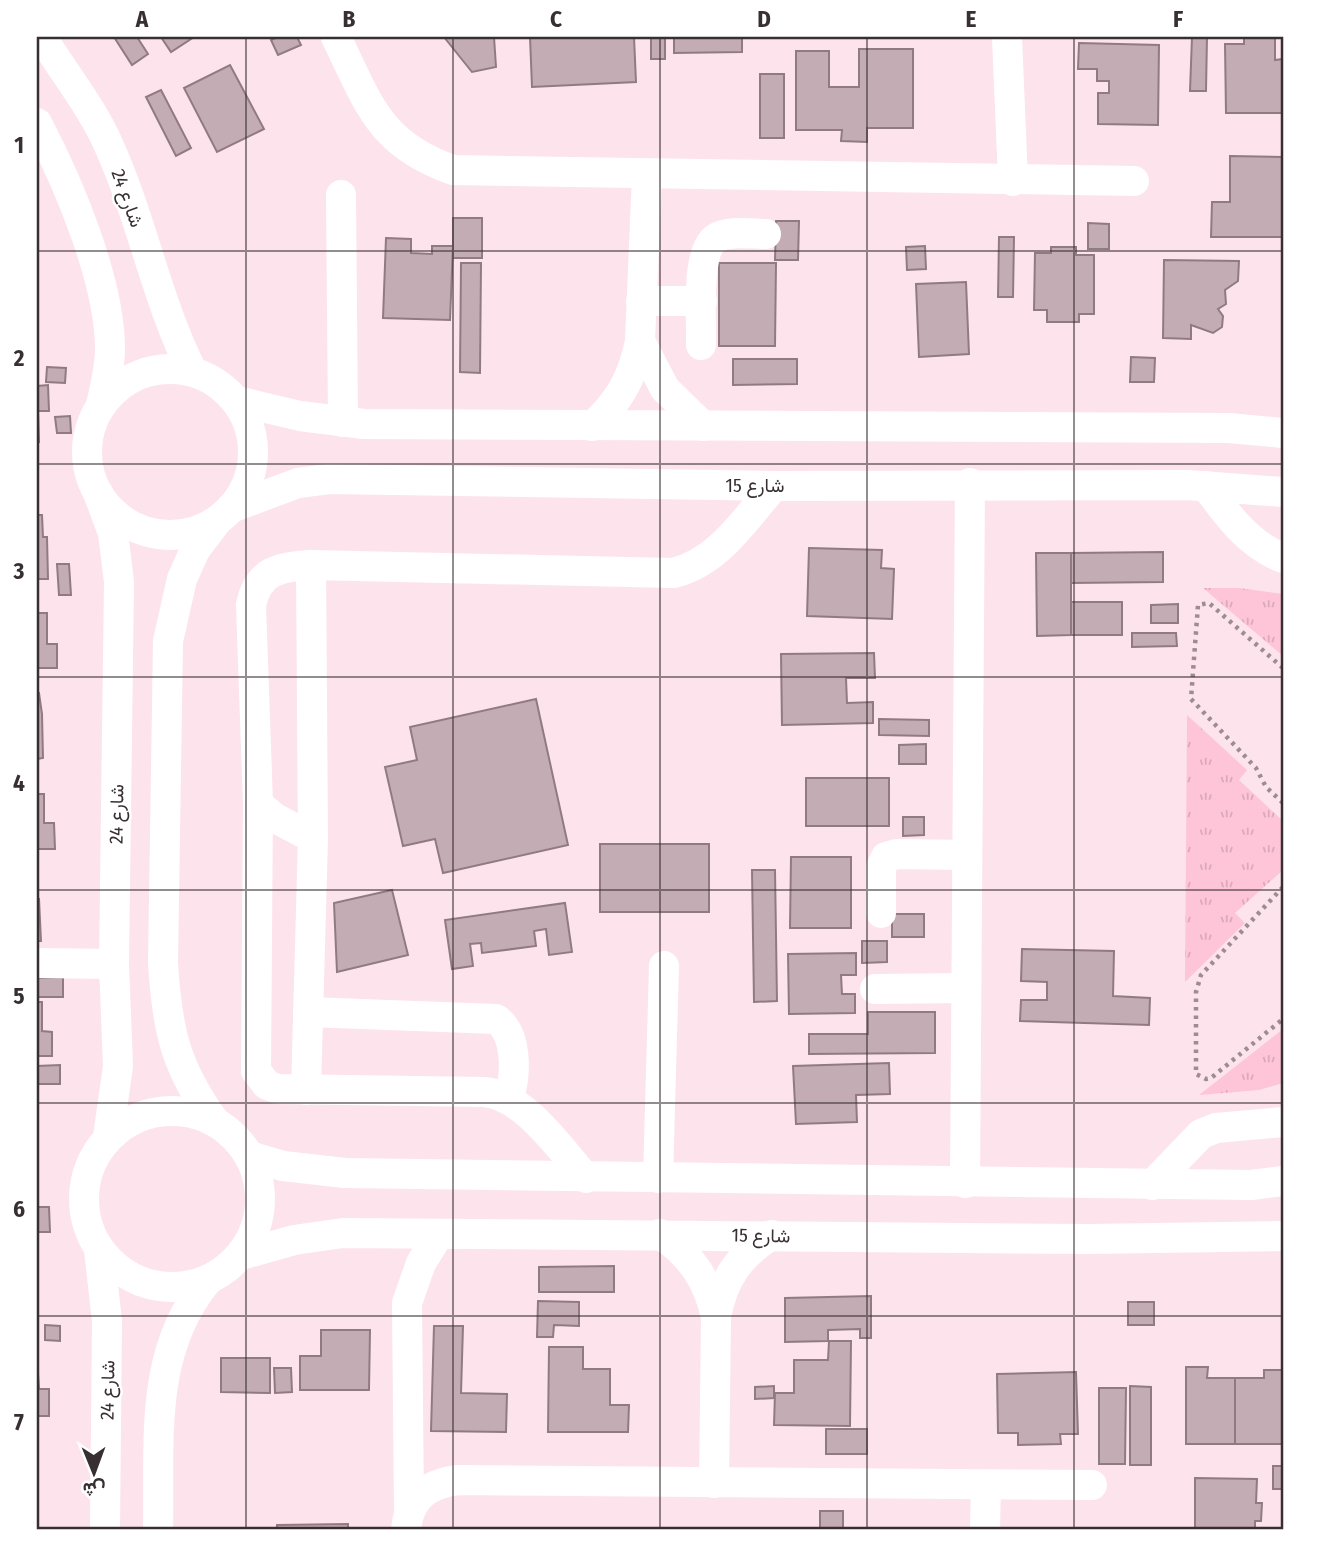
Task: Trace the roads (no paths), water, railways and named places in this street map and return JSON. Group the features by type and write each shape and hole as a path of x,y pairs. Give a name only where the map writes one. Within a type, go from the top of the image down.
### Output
{"street":[{"name":"شارع 24","path":"42,37 94,115 110,147 175,337 192,371"},
{"path":"336,37 382,125 401,146 426,160 453,170 481,173 1135,181"},
{"path":"1007,37 1013,181"},
{"path":"37,123 80,222 104,301 110,354 101,405 91,426 87,449 89,472 98,494 121,518 152,532 185,533 224,515"},
{"path":"592,426 611,409 625,389 635,366 640,341 647,175"},
{"path":"341,195 343,422"},
{"path":"701,345 703,263 709,245 725,234 766,234"},
{"path":"642,301 702,301"},
{"path":"640,341 665,388 703,426"},
{"path":"101,405 118,387 139,374 163,368 192,371 215,381 237,401 250,427 254,455 251,474 224,515 195,550 182,579 168,641 163,963 166,1012 177,1056 197,1096 215,1122"},
{"path":"237,401 343,422 592,426 1217,428 1283,433"},
{"name":"شارع 15","path":"224,515 298,484 329,479 774,486 970,483 1206,486 1283,492"},
{"path":"965,1183 970,483"},
{"path":"586,1178 523,1109 509,1098 484,1092 272,1088 260,1079 256,1071 258,804 251,605 253,594 272,570 311,565 673,573 701,563 715,553 774,486"},
{"path":"1206,486 1228,517 1269,552 1283,558"},
{"name":"شارع 24","path":"98,494 113,533 119,582 114,964 118,1066 108,1137"},
{"path":"306,1090 313,838 311,565"},
{"path":"258,804 275,818 313,838"},
{"path":"881,913 881,866 886,857 897,854 967,855"},
{"path":"37,963 114,964"},
{"path":"658,1178 664,966"},
{"path":"875,989 966,988"},
{"path":"308,1012 495,1019 510,1036 513,1076 509,1098"},
{"path":"158,1530 160,1409 167,1356 187,1305 207,1281 242,1255 255,1232 261,1206 259,1180 250,1156 235,1136 215,1122 194,1113 171,1110 148,1114 127,1123 108,1137 94,1156 85,1180 83,1204 88,1229 99,1250 120,1272 147,1285 178,1288 207,1281"},
{"path":"1152,1185 1201,1134 1216,1128 1283,1122"},
{"path":"250,1156 283,1166 345,1173 1152,1185 1251,1185 1283,1181"},
{"path":"407,1519 407,1303 421,1263 439,1234"},
{"path":"660,1234 687,1255 698,1269 713,1300 716,1317 714,1483"},
{"name":"شارع 15","path":"242,1255 318,1235 1280,1238"},
{"path":"716,1317 727,1277 754,1246 772,1236"},
{"name":"شارع 24","path":"99,1250 107,1321 104,1530"},
{"path":"407,1519 421,1492 438,1482 457,1480 1093,1485"},
{"path":"985,1530 986,1486"}]}
